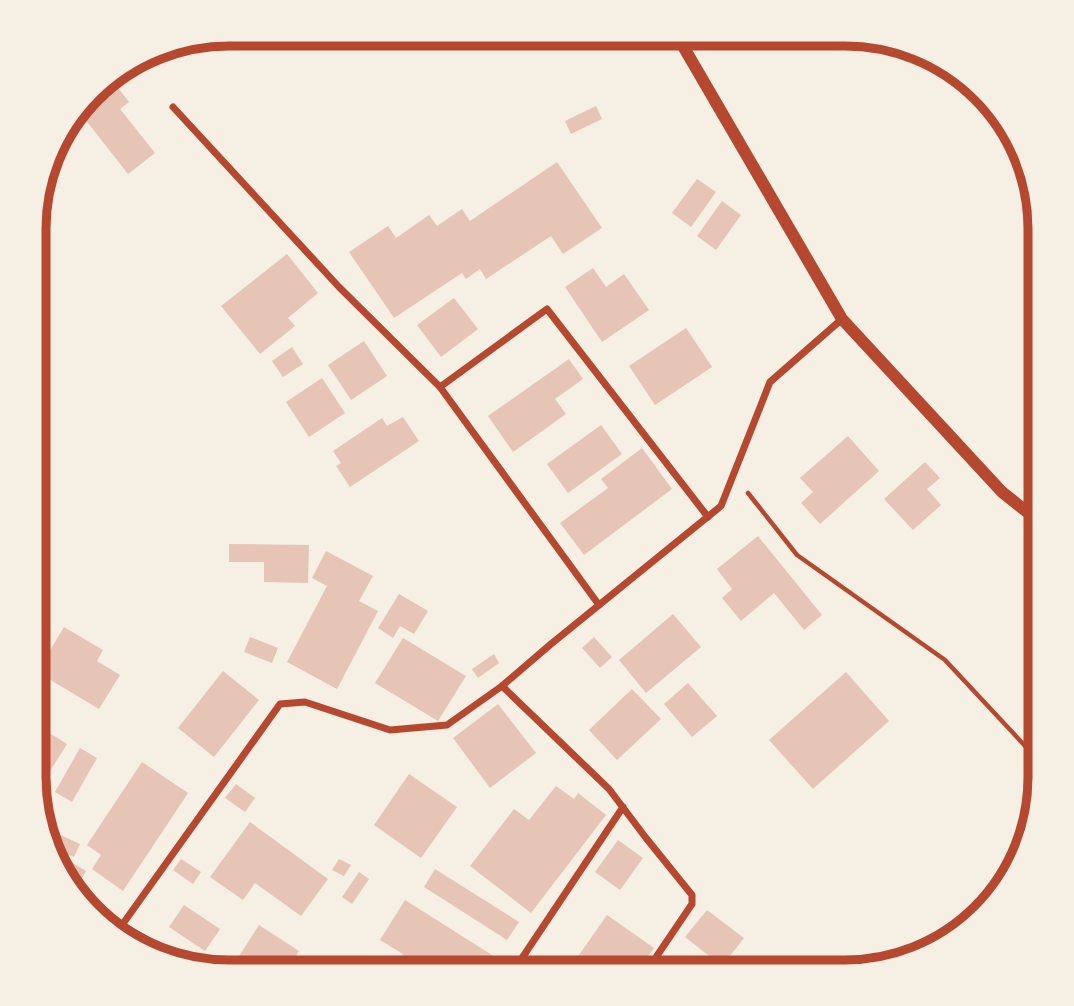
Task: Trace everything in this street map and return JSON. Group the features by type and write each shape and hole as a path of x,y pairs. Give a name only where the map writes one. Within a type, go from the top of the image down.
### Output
{"street":[{"path":"683,46 842,319 1002,492 1028,513"},
{"path":"173,107 339,286 440,387 599,605"},
{"path":"440,387 547,309 708,517"},
{"path":"122,925 280,704 305,702 390,730 447,725 502,686 721,506 770,382 842,319"},
{"path":"502,686 609,789 692,895 692,904 654,960"},
{"path":"521,960 623,807"},
{"path":"115,921 163,948"}],"path":[{"path":"733,475 797,555 945,660 1028,749"}],"building":[{"path":"115,84 129,102 120,109 155,153 128,174 84,117"},
{"path":"596,106 602,119 571,134 565,121"},
{"path":"557,162 602,228 563,254 551,236 486,279 480,269 466,279 462,273 394,318 349,252 388,226 396,238 429,215 437,226 462,209 470,221"},
{"path":"697,179 716,192 691,227 672,213"},
{"path":"722,201 741,215 716,250 697,236"},
{"path":"287,254 318,293 288,318 295,326 260,354 221,306"},
{"path":"593,268 606,287 624,274 649,310 602,342 565,287"},
{"path":"454,298 478,329 441,357 417,325"},
{"path":"686,328 712,367 655,405 629,366"},
{"path":"364,341 387,376 351,400 328,365"},
{"path":"292,347 303,364 283,377 272,361"},
{"path":"569,359 583,379 555,399 566,414 513,452 488,416"},
{"path":"322,378 345,413 309,437 286,402"},
{"path":"403,417 419,441 350,487 336,466 341,463 333,451 382,418 387,426"},
{"path":"601,425 622,454 568,493 547,464"},
{"path":"848,436 879,471 820,524 801,503 813,492 800,478"},
{"path":"642,448 672,489 584,555 560,523 608,488 601,479"},
{"path":"925,462 940,478 927,489 941,505 913,530 884,499"},
{"path":"758,536 822,615 804,630 774,593 741,621 722,598 732,589 717,569"},
{"path":"229,544 309,545 308,583 264,582 264,562 229,562"},
{"path":"326,551 373,576 359,601 378,611 337,689 287,662 327,586 312,578"},
{"path":"399,594 428,611 414,634 400,626 393,638 378,628"},
{"path":"673,614 701,647 646,693 619,660"},
{"path":"64,627 103,650 97,661 120,675 99,709 46,677 46,657"},
{"path":"250,637 278,648 272,663 244,652"},
{"path":"594,637 612,657 600,668 582,648"},
{"path":"403,638 466,676 438,721 375,683"},
{"path":"494,654 499,663 478,678 472,669"},
{"path":"223,671 259,700 214,757 178,728"},
{"path":"846,672 889,721 813,789 769,740"},
{"path":"688,683 717,716 692,737 664,704"},
{"path":"632,689 661,719 617,760 589,730"},
{"path":"498,704 536,753 490,788 453,738"},
{"path":"48,732 67,744 46,777"},
{"path":"80,748 97,758 72,802 55,792"},
{"path":"142,762 188,793 123,891 92,869 101,855 87,845"},
{"path":"409,774 457,807 421,858 374,825"},
{"path":"236,784 255,798 245,812 225,798"},
{"path":"556,786 574,799 578,793 606,815 531,913 470,866 514,809 529,820"},
{"path":"250,822 328,879 301,916 255,883 243,900 210,877"},
{"path":"56,833 80,844 74,857 60,851"},
{"path":"618,840 643,858 620,890 595,872"},
{"path":"65,859 86,871 79,883 70,869"},
{"path":"181,859 201,872 193,884 173,870"},
{"path":"339,859 351,865 344,876 332,870"},
{"path":"435,869 519,922 507,940 424,887"},
{"path":"359,872 369,879 352,904 342,897"},
{"path":"405,900 500,960 399,960 403,954 380,940"},
{"path":"184,905 220,929 205,951 169,927"},
{"path":"707,910 744,938 727,960 714,960 685,937"},
{"path":"607,915 654,948 646,960 576,960"},
{"path":"259,925 299,951 294,960 236,960"}]}
